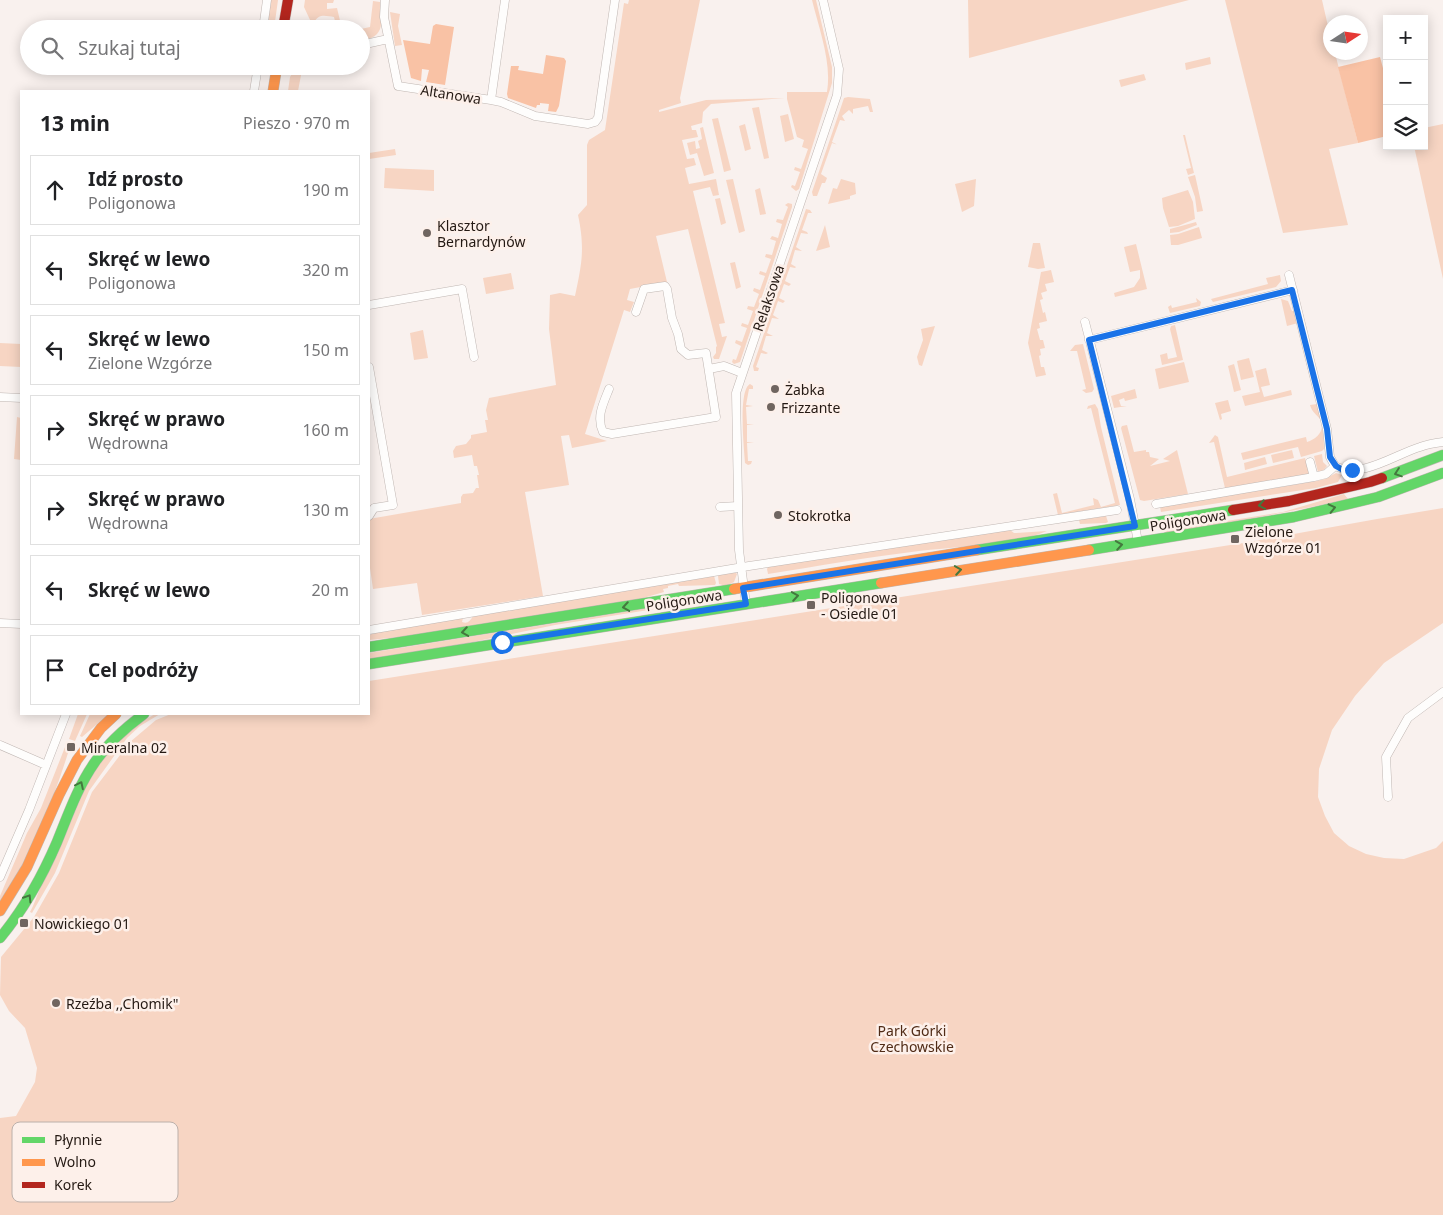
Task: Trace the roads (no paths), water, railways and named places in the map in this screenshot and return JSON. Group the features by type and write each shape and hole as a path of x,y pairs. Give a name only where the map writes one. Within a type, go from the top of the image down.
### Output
{"main road":[{"path":"285,20 288,0"},
{"path":"273,90 276,75"},
{"name":"Poligonowa","path":"370,647 1289,501 1390,476 1443,455"},
{"name":"Poligonowa","path":"370,664 1294,517 1397,491 1443,473"},
{"path":"0,911 24,873 74,761 94,734 115,715"},
{"path":"0,938 15,919 34,888 52,852 81,784 92,765 118,734 143,715"}],"street":[{"path":"264,20 267,0"},
{"path":"370,43 388,39 384,17 385,0"},
{"path":"491,100 505,0"},
{"name":"Altanowa","path":"388,39 398,86 491,100 501,102 535,116 588,124 595,122 598,118 615,0"},
{"name":"Relaksowa","path":"746,604 741,567 738,506 736,392 838,95 839,69 823,0"},
{"path":"254,90 257,75"},
{"path":"1289,275 1327,429 1330,457 1336,466 1347,470 1361,469 1419,447 1443,442"},
{"path":"608,389 600,416 600,426 603,432 612,434 716,417 706,353 688,355 681,349 665,286 644,289 636,312"},
{"path":"370,305 462,289 474,357"},
{"path":"1089,340 1292,290"},
{"path":"1085,322 1138,542"},
{"path":"708,369 724,366 742,373"},
{"path":"370,373 393,504 374,508 370,514"},
{"path":"0,398 20,398"},
{"path":"1310,462 1314,477"},
{"path":"1156,504 1314,477 1326,474 1336,466"},
{"path":"720,507 738,506"},
{"path":"370,630 741,567 1117,510"},
{"path":"0,623 20,624"},
{"path":"1388,797 1386,757 1408,718 1443,692"},
{"path":"0,877 66,715"},
{"path":"0,745 46,765"}],"place":[{"name":"Klasztor Bernardynów","path":"427,233"},
{"name":"Żabka","path":"775,389"},
{"name":"Frizzante","path":"771,407"},
{"name":"Stokrotka","path":"778,515"},
{"name":"Zielone Wzgórze 01","path":"1235,539"},
{"name":"Poligonowa - Osiedle 01","path":"811,605"},
{"name":"Mineralna 02","path":"71,747"},
{"name":"Nowickiego 01","path":"24,923"},
{"name":"Rzeźba ,,Chomik\"","path":"56,1003"}],"park label":[{"name":"Park Górki Czechowskie","path":"912,1038"}]}
